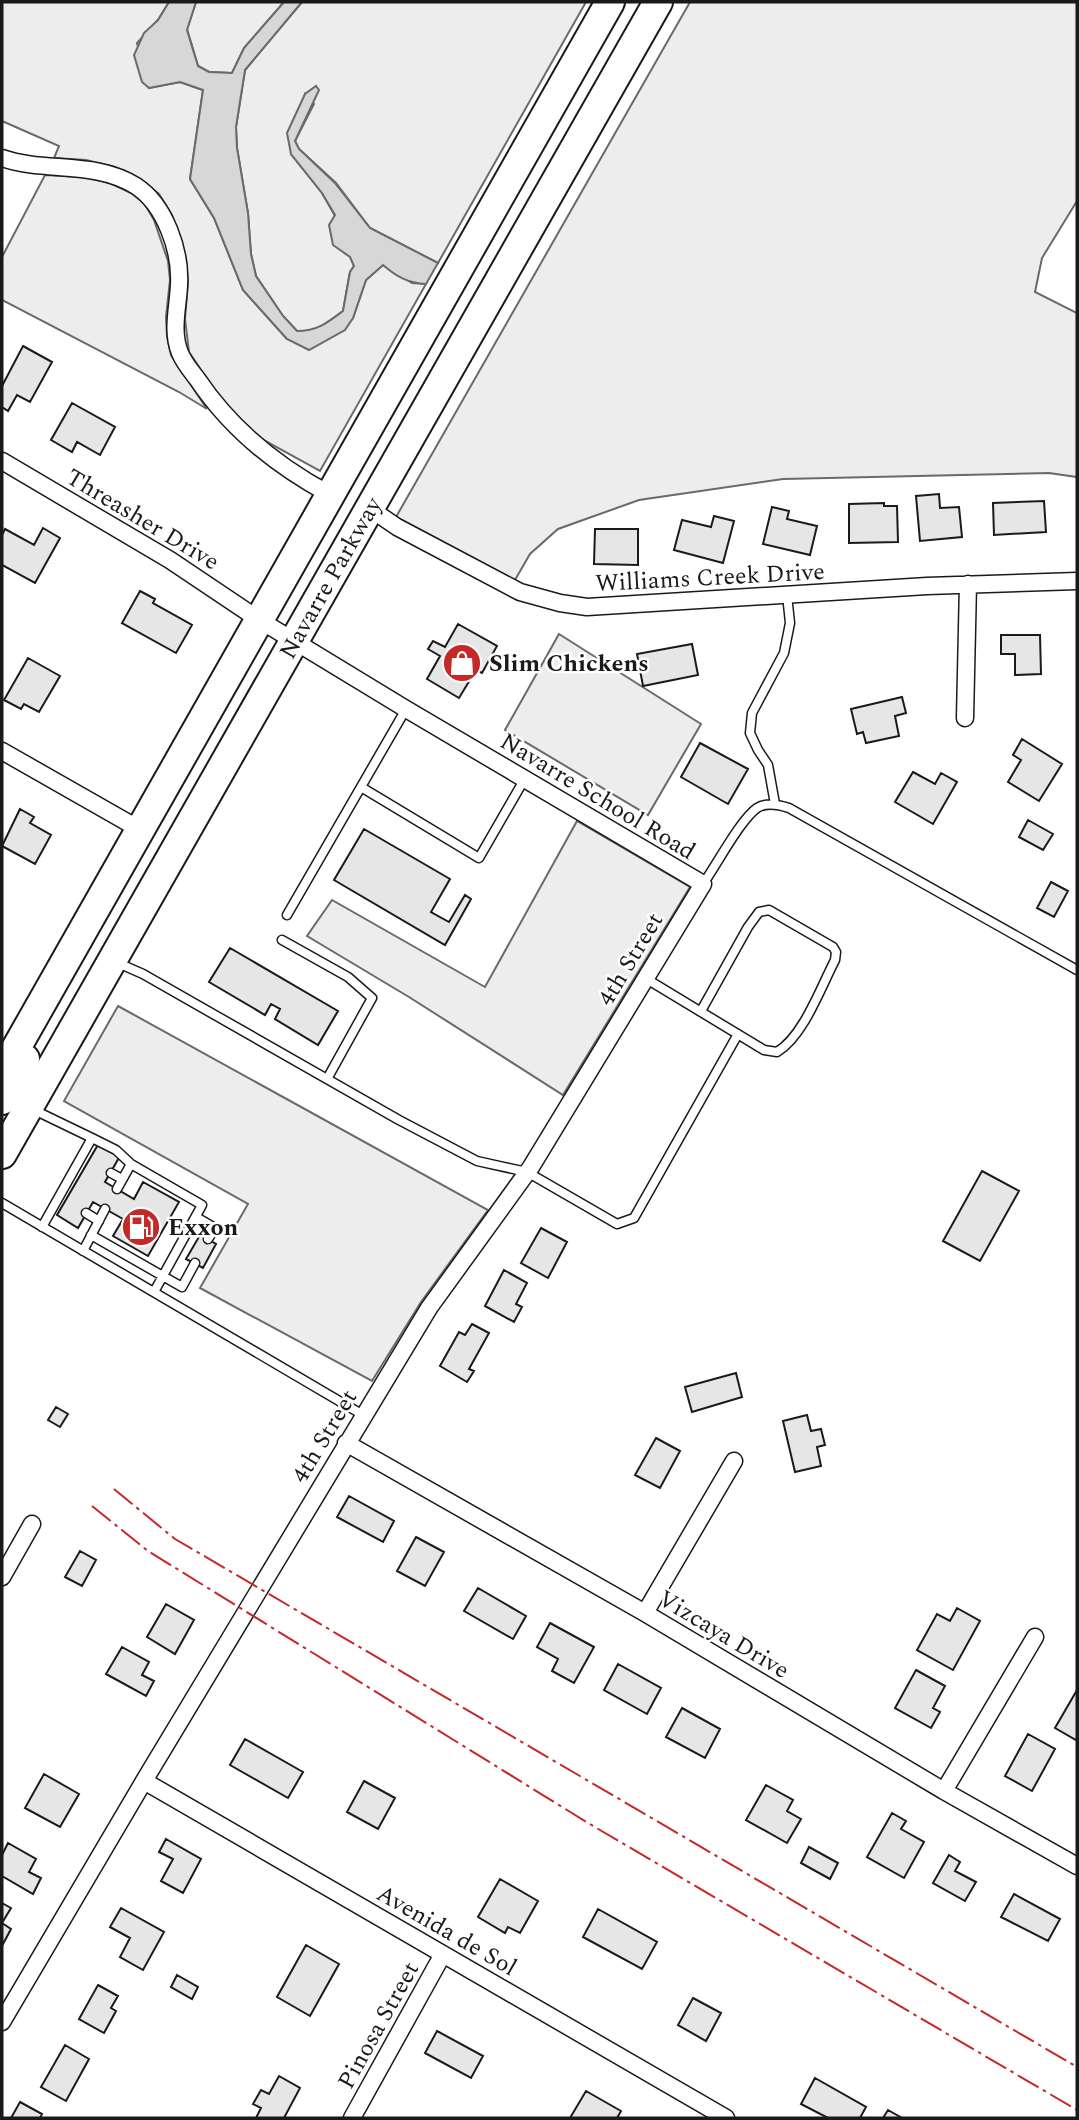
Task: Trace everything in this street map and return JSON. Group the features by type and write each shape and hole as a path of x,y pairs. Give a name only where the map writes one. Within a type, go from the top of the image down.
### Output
{"highway":[{"name":"Navarre Parkway","path":"2,1073 610,2"},
{"name":"Navarre Parkway","path":"2,1154 15,1104 112,960 659,2"},
{"path":"15,1104 72,974 75,943"}],"street":[{"path":"2,158 17,164 85,169 112,175 135,186 151,198 163,218 177,260 179,281 175,318 176,337 181,354 215,405 253,443 303,480 329,494"},
{"name":"Threasher Drive","path":"2,461 170,560 258,619"},
{"name":"Williams Creek Drive","path":"369,508 397,527 520,592 587,607 968,584 1077,581"},
{"path":"965,719 968,584"},
{"name":"Navarre School Road","path":"258,619 703,884"},
{"path":"2,751 139,830"},
{"name":"4th Street","path":"2,2022 363,1415 429,1308 527,1172 703,884"},
{"name":"Vizcaya Drive","path":"346,1443 1077,1866"},
{"path":"645,1614 734,1461"},
{"path":"2,1577 32,1524"},
{"path":"944,1791 1035,1637"},
{"name":"Avenida de Sol","path":"144,1781 726,2118"},
{"name":"Pinosa Street","path":"352,2118 443,1954"}],"lane":[{"path":"787,596 790,622 784,653 752,713 750,733 768,765 775,804 789,808 1077,970"},
{"path":"287,915 406,709"},
{"path":"360,787 479,858 524,779"},
{"name":"Navarre School Road","path":"703,884 744,822 758,807 775,804"},
{"path":"645,978 764,1050 777,1052 786,1047 800,1027 835,960 836,952 832,947 769,910 759,912 701,1011"},
{"path":"282,940 348,977 372,998 327,1079"},
{"path":"112,960 143,974 477,1161 527,1172 617,1224 634,1218 738,1034"},
{"path":"15,1104 116,1150 131,1164 202,1205 154,1292"},
{"path":"42,1227 74,1179 92,1138"},
{"path":"117,1189 131,1164"},
{"path":"111,1173 122,1179"},
{"path":"2,1203 363,1415"},
{"path":"83,1251 105,1209"},
{"path":"86,1213 99,1221"},
{"path":"195,1217 215,1228 208,1240"},
{"path":"91,1235 182,1287 195,1263"}],"shaded area":[{"path":"2,2 169,2 158,20 137,43 149,88 180,82 203,90 190,179 214,218 243,290 287,339 353,318 366,280 383,265 412,283 426,284 320,471 258,437 222,401 189,352 185,319 188,282 186,259 172,215 159,194 140,179 115,167 86,160 54,158 59,146 2,121"},
{"path":"169,2 196,2 187,30 198,66 209,72 232,73 244,48 284,2 302,2 245,70 236,127 256,276 283,316 297,331 322,326 332,319 343,311 350,272 354,266 350,257 333,245 329,225 335,215 322,193 291,154 287,133 305,94 316,86 319,90 295,141 299,149 335,183 370,228 438,263 426,284 403,279 383,265 366,280 353,318 345,330 309,350 287,339 243,290 214,218 190,179 203,90 180,82 149,88 142,82 134,55 144,33 158,20"},
{"path":"196,2 284,2 244,48 232,73 209,72 198,66 187,29"},
{"path":"302,2 586,2 438,263 370,228 336,183 299,149 295,141 314,104 305,94 291,154 322,193 335,216 354,266 350,272 343,311 312,331 297,331 283,316 256,276 236,127 245,70"},
{"path":"690,2 1077,2 1077,201 1042,258 1035,292 1077,313 1077,477 1049,473 783,479 639,500 558,529 530,554 515,580 396,517"},
{"path":"45,175 84,177 110,183 144,203 154,220 168,261 170,280 166,317 171,355 207,409 2,300 2,257"},
{"path":"559,634 701,724 648,815 505,730"},
{"path":"577,821 690,887 563,1095 307,936 332,900 485,987"},
{"path":"118,1006 488,1210 421,1302 372,1381 200,1288 248,1204 64,1101"}],"building":[{"path":"23,346 52,362 30,402 17,395 8,411 2,407 2,386"},
{"path":"72,403 115,427 100,455 77,442 72,452 51,440"},
{"path":"939,494 940,508 959,507 962,537 920,541 916,496"},
{"path":"1044,501 1046,532 994,535 993,503"},
{"path":"884,503 884,506 897,506 898,542 849,543 849,504"},
{"path":"772,507 789,511 787,519 817,526 810,555 763,544"},
{"path":"714,516 734,521 723,563 674,550 682,520 711,527"},
{"path":"43,528 60,538 35,583 2,565 2,535 5,529 34,545"},
{"path":"595,529 638,529 638,565 594,564"},
{"path":"140,591 155,599 153,603 192,625 176,653 122,623"},
{"name":"Slim Chickens","path":"458,624 497,646 482,673 476,670 459,698 427,679 440,656 428,649 433,641 445,647"},
{"path":"1001,635 1040,635 1041,674 1015,675 1015,654 1001,654"},
{"path":"692,644 698,675 643,686 637,654"},
{"path":"28,658 60,676 39,712 24,704 21,709 4,700"},
{"path":"902,697 906,713 895,716 899,736 866,743 863,732 857,734 851,709"},
{"path":"1022,739 1062,764 1039,801 1008,782 1021,760 1013,755"},
{"path":"700,743 748,769 728,804 681,777"},
{"path":"913,772 935,784 941,773 957,782 933,824 895,802"},
{"path":"20,809 34,817 30,823 51,835 35,864 2,846"},
{"path":"1028,820 1053,834 1043,850 1019,837"},
{"path":"364,829 450,879 431,912 449,922 465,895 471,899 445,945 334,880"},
{"path":"1051,882 1068,891 1054,917 1037,908"},
{"path":"230,948 338,1011 318,1045 275,1019 280,1009 271,1004 265,1015 209,982"},
{"path":"99,1143 120,1156 105,1182 134,1199 143,1182 179,1202 148,1256 113,1236 123,1219 93,1202 78,1228 57,1215"},
{"path":"982,1171 1019,1191 980,1261 943,1241"},
{"path":"541,1228 567,1242 548,1278 521,1263"},
{"path":"200,1235 216,1244 203,1268 186,1259"},
{"path":"504,1270 527,1283 516,1304 522,1307 514,1322 485,1306"},
{"path":"472,1324 489,1333 469,1369 474,1371 467,1382 440,1366 459,1332 465,1335"},
{"path":"736,1373 742,1397 692,1412 685,1387"},
{"path":"56,1407 68,1414 60,1427 48,1420"},
{"path":"807,1415 811,1431 821,1429 825,1445 817,1447 821,1466 795,1472 783,1421"},
{"path":"656,1438 680,1451 660,1488 635,1475"},
{"path":"349,1496 394,1521 383,1542 337,1517"},
{"path":"416,1537 444,1552 425,1586 397,1571"},
{"path":"80,1551 96,1560 82,1586 65,1577"},
{"path":"478,1588 526,1616 513,1639 464,1611"},
{"path":"166,1604 194,1620 175,1654 147,1637"},
{"path":"957,1608 980,1621 953,1670 917,1650 937,1614 950,1621"},
{"path":"550,1623 594,1647 574,1683 552,1671 558,1659 537,1647"},
{"path":"122,1647 149,1662 142,1675 154,1681 146,1696 106,1674"},
{"path":"618,1664 661,1688 647,1714 604,1690"},
{"path":"916,1670 945,1686 933,1708 940,1712 931,1728 895,1708"},
{"path":"1077,1690 1077,1738 1076,1740 1055,1728"},
{"path":"682,1708 720,1729 705,1758 666,1737"},
{"path":"1028,1734 1055,1749 1032,1791 1005,1776"},
{"path":"245,1739 303,1772 288,1798 230,1765"},
{"path":"44,1774 79,1794 60,1827 25,1808"},
{"path":"364,1781 395,1798 378,1829 347,1812"},
{"path":"766,1785 793,1800 787,1811 801,1819 787,1843 746,1820"},
{"path":"892,1813 906,1821 901,1829 924,1842 904,1878 867,1857"},
{"path":"166,1839 201,1859 183,1893 161,1881 173,1859 159,1852"},
{"path":"8,1843 36,1859 29,1872 41,1878 33,1894 2,1876 2,1855"},
{"path":"809,1847 838,1863 830,1879 801,1863"},
{"path":"949,1855 960,1862 955,1871 976,1882 965,1901 933,1883"},
{"path":"500,1879 538,1901 520,1933 508,1927 505,1933 478,1917"},
{"path":"1014,1894 1060,1919 1048,1941 1001,1917"},
{"path":"2,1903 11,1908 2,1923"},
{"path":"121,1908 164,1932 143,1970 120,1957 130,1938 110,1927"},
{"path":"598,1909 657,1942 642,1969 583,1937"},
{"path":"2,1923 11,1929 3,1944 2,1943"},
{"path":"306,1945 339,1964 310,2016 277,1997"},
{"path":"177,1975 198,1987 192,1999 171,1987"},
{"path":"98,1985 118,1996 111,2008 116,2011 104,2033 79,2019"},
{"path":"693,1998 721,2013 706,2041 678,2025"},
{"path":"437,2031 483,2056 471,2078 425,2053"},
{"path":"65,2045 89,2059 66,2101 41,2087"},
{"path":"279,2076 300,2088 284,2118 256,2118 261,2108 253,2104 261,2090 269,2094"},
{"path":"815,2078 866,2107 860,2118 828,2118 801,2104"},
{"path":"586,2091 621,2111 617,2118 570,2118"},
{"path":"20,2102 42,2114 40,2118 11,2118"},
{"path":"888,2110 902,2118 883,2118"}],"power":[{"path":"114,1489 175,1539 1077,2067"},
{"path":"92,1506 148,1551 588,1823 1077,2110"}],"place":[{"name":"Slim Chickens","path":"462,663"},
{"name":"Exxon","path":"141,1227"}]}
